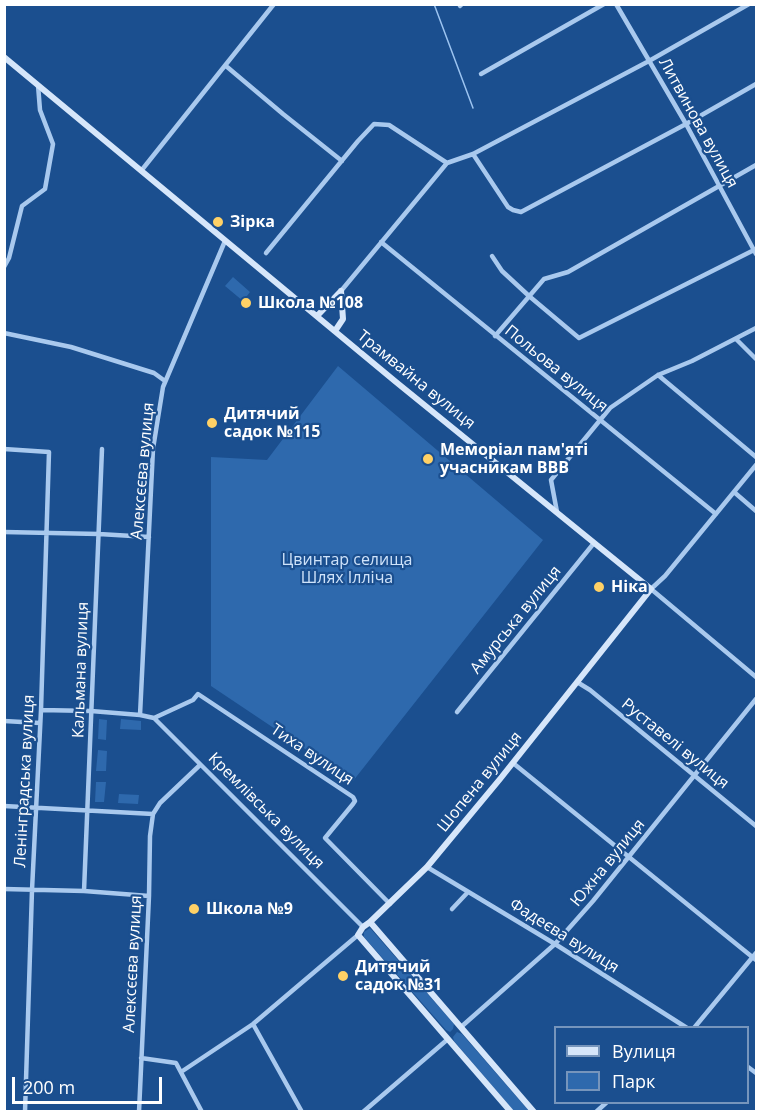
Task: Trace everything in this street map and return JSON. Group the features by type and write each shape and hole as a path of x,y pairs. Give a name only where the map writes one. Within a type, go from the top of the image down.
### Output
{"street":[{"path":"141,171 274,4"},
{"path":"481,74 604,4"},
{"name":"Литвинова вулиця","path":"616,4 756,251"},
{"path":"317,316 341,291 447,163 473,154 650,62 749,4"},
{"name":"Трамвайна вулиця","path":"4,57 756,677"},
{"path":"226,66 342,161"},
{"path":"473,154 508,207 521,212 756,84"},
{"path":"4,267 9,258 21,206 45,189 53,144 40,110 38,85"},
{"path":"266,253 358,141 375,124 389,125 447,163"},
{"path":"495,336 543,279 568,272 756,165"},
{"name":"Алексєєва вулиця","path":"140,715 153,449 163,387 225,241"},
{"name":"Польова вулиця","path":"381,242 716,514"},
{"path":"492,256 502,271 529,297 579,338 756,251"},
{"path":"335,332 343,320 341,291"},
{"path":"557,512 551,480 610,408 658,375 692,361 756,328"},
{"path":"4,333 71,347 154,373 165,381"},
{"path":"736,339 756,359"},
{"path":"658,375 756,457"},
{"name":"Ленінградська вулиця","path":"4,449 49,452 25,1112"},
{"name":"Кальмана вулиця","path":"84,891 102,449"},
{"name":"Шопена вулиця","path":"181,1072 253,1024 358,935 363,927 427,867 651,589 666,576 756,465"},
{"path":"734,492 756,511"},
{"path":"4,532 149,537"},
{"name":"Амурська вулиця","path":"457,712 594,543"},
{"name":"Руставелі вулиця","path":"577,682 590,690 756,826"},
{"name":"Тиха вулиця","path":"152,717 193,700 198,694 353,797 355,801 353,804 325,838 390,903"},
{"name":"Южна вулиця","path":"461,1027 555,944 756,699"},
{"path":"41,710 91,711 152,717"},
{"name":"Кремлівська вулиця","path":"152,717 363,927"},
{"path":"4,721 40,723"},
{"path":"513,763 755,957 696,1026"},
{"path":"4,806 153,814 160,803 200,765"},
{"name":"Алексєєва вулиця","path":"139,1112 150,836 153,814"},
{"name":"Фадеєва вулиця","path":"427,867 555,944 684,1026"},
{"path":"4,889 84,891 149,896"},
{"path":"452,909 468,892"},
{"path":"370,922 534,1112"},
{"path":"358,935 511,1112"},
{"path":"253,1024 302,1112"},
{"path":"363,1112 448,1039"},
{"path":"141,1058 176,1063 202,1112"}],"green space":[{"path":"233,277 250,292 243,301 225,286"},
{"name":"Цвинтар селища Шлях Ілліча","path":"338,366 543,540 353,781 211,686 211,457 267,460"},
{"path":"99,719 107,720 106,740 98,739"},
{"path":"121,719 141,721 141,730 120,729"},
{"path":"98,750 107,751 106,771 96,771"},
{"path":"96,782 106,782 104,802 95,802"},
{"path":"119,794 139,795 138,804 118,803"},
{"path":"370,928 454,1024 450,1032 364,937 364,932"},
{"path":"457,1032 462,1034 529,1111 514,1111 454,1041 453,1037"}],"waterway":[{"path":"434,4 473,108"}],"place":[{"name":"Зірка","path":"218,222"},
{"name":"Школа №108","path":"246,303"},
{"name":"Дитячий садок №115","path":"212,423"},
{"name":"Меморіал пам'яті учасникам ВВВ","path":"428,459"},
{"name":"Ніка","path":"599,587"},
{"name":"Школа №9","path":"194,909"},
{"name":"Дитячий садок №31","path":"343,976"}]}
